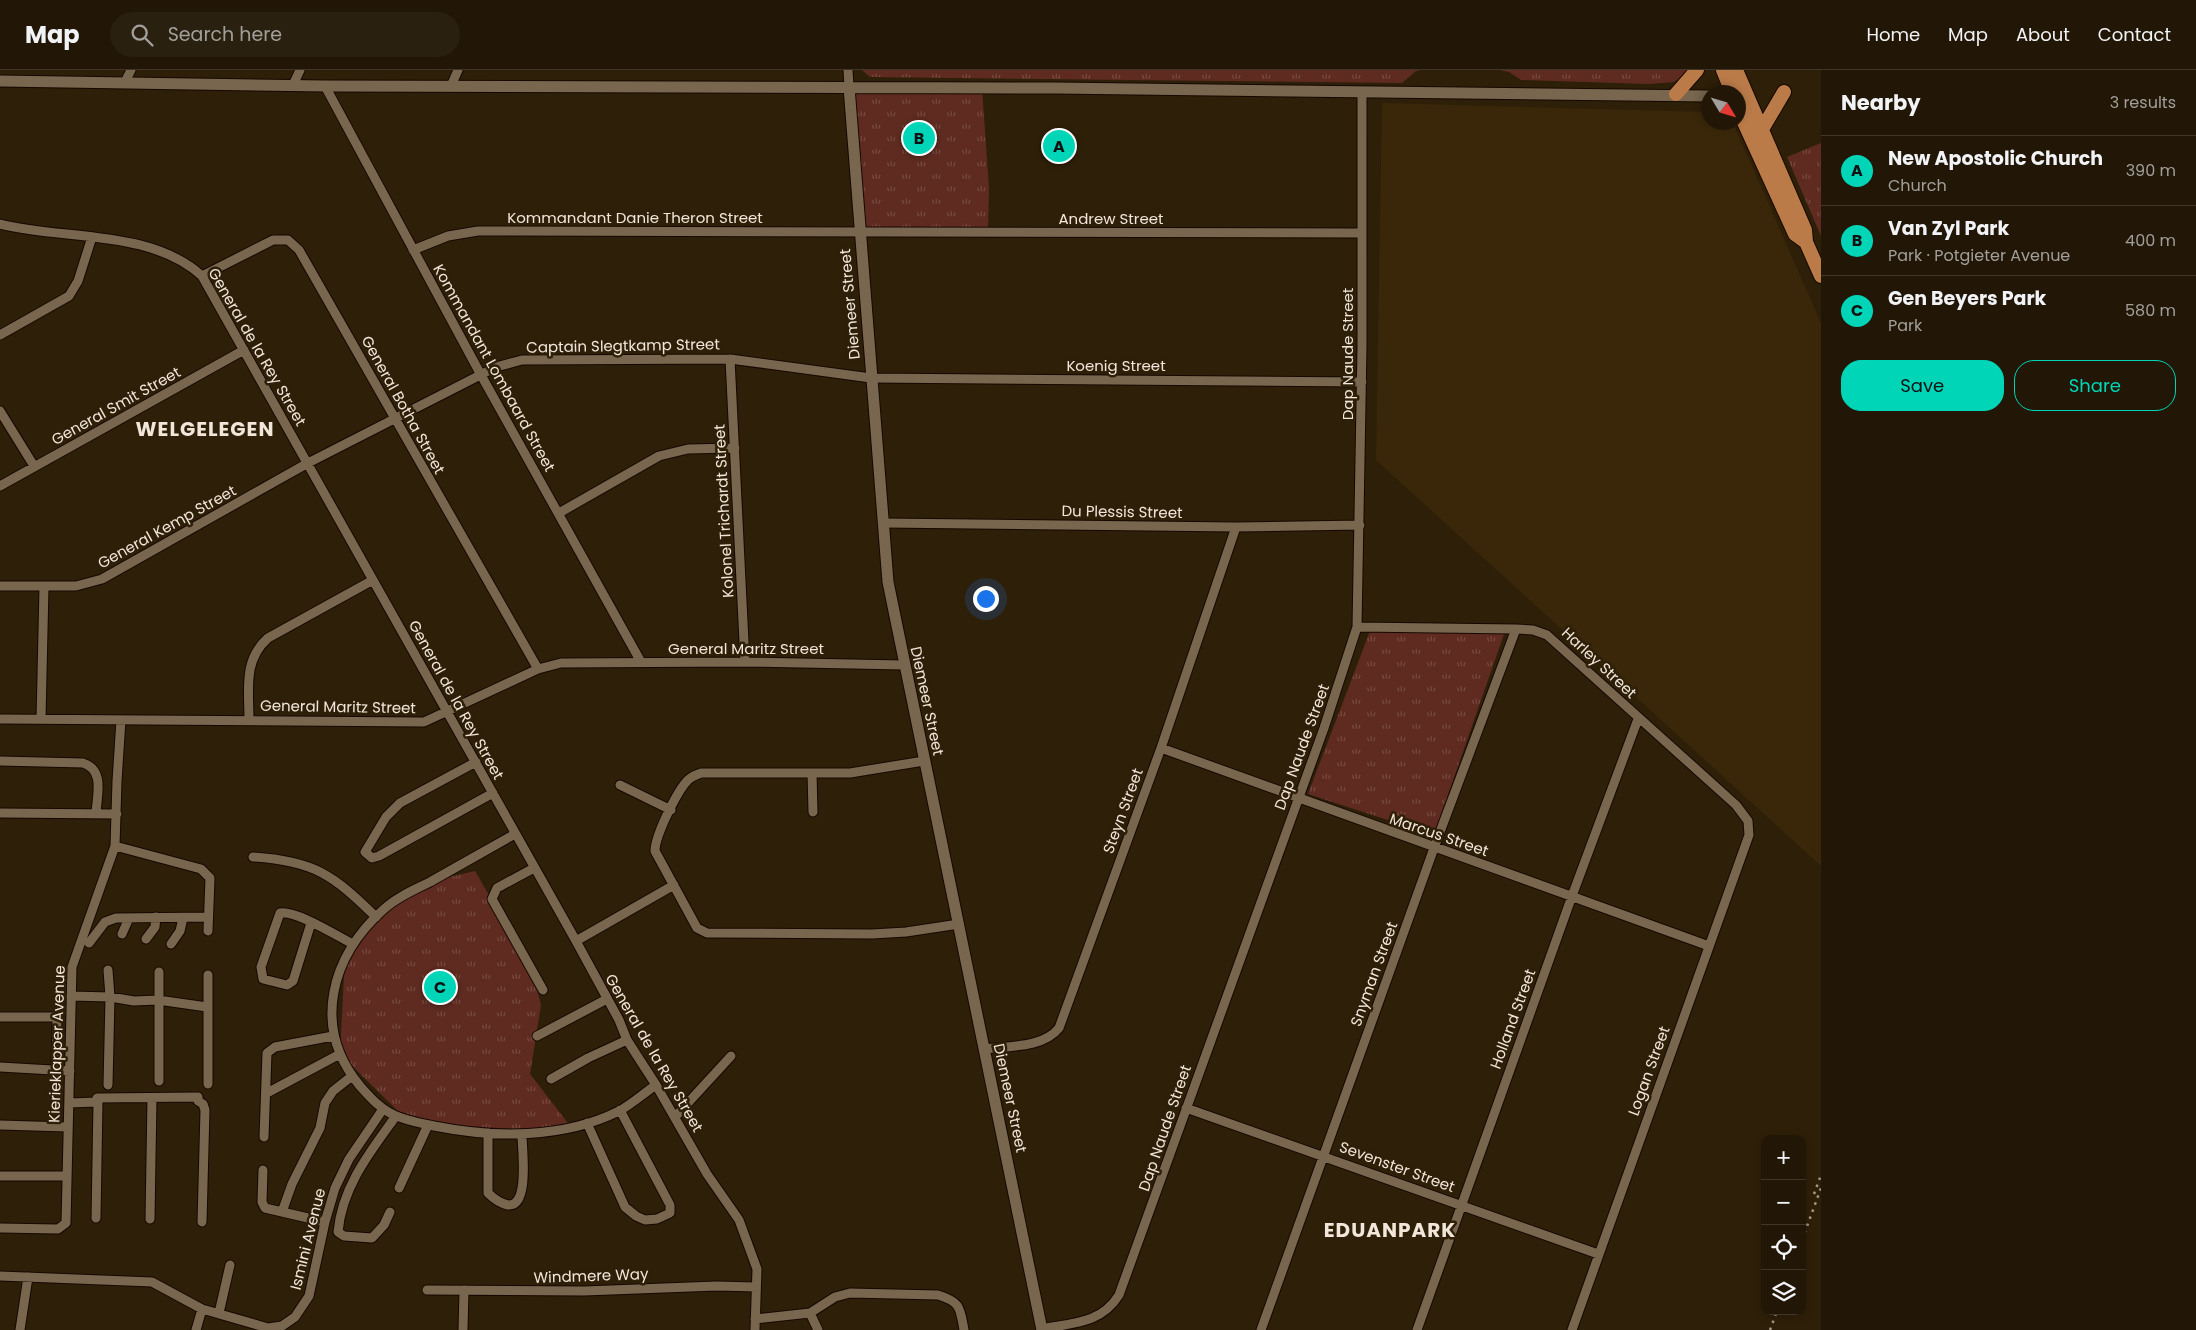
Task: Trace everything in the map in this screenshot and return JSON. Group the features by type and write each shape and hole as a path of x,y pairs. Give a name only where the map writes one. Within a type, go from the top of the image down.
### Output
{"main road":[{"path":"1676,94 1697,70"},
{"path":"1723,70 1729,85"},
{"path":"1736,70 1738,85"},
{"path":"1761,131 1784,92"},
{"path":"1746,109 1761,131 1805,230 1806,242 1821,276"},
{"path":"1746,114 1795,234 1806,242"}],"street":[{"path":"125,82 131,70"},
{"path":"293,85 300,70"},
{"path":"451,86 458,70"},
{"name":"Diemeer Street","path":"848,70 884,523 886,571 985,1049 994,1118 1042,1330"},
{"path":"0,81 325,86 849,87 1701,96"},
{"name":"Kommandant Lombaard Street","path":"325,86 481,375 641,662"},
{"name":"Dap Naude Street","path":"1042,1330 1099,1317 1114,1304 1132,1264 1186,1108 1324,728 1357,627 1362,382 1362,92"},
{"name":"General de la Rey Street","path":"0,224 24,229 126,241 178,260 202,276 476,762 619,1020 628,1040 707,1174 740,1220 754,1259 756,1287 755,1330"},
{"name":"Kommandant Danie Theron Street","path":"413,250 448,236 478,231 860,231"},
{"name":"Andrew Street","path":"860,231 1362,233"},
{"path":"0,335 69,296 78,281 92,236"},
{"name":"General Botha Street","path":"202,276 273,240 288,240 304,256 395,420 538,669"},
{"name":"General Smit Street","path":"0,486 244,350"},
{"name":"Captain Slegtkamp Street","path":"308,462 395,420 481,375 509,363 537,358 730,359 871,378"},
{"name":"Kolonel Trichardt Street","path":"730,359 745,662"},
{"name":"Koenig Street","path":"871,378 1362,382"},
{"path":"0,410 34,466"},
{"path":"559,513 664,455 688,449 735,448"},
{"name":"General Kemp Street","path":"0,586 76,586 107,577 308,462"},
{"name":"Du Plessis Street","path":"884,523 1236,527 1360,525"},
{"name":"Steyn Street","path":"985,1049 1041,1042 1054,1034 1059,1028 1161,748 1236,527"},
{"path":"249,720 250,671 252,658 257,649 268,638 373,580"},
{"path":"41,719 44,587"},
{"name":"Harley Street","path":"1357,627 1516,629 1533,630 1553,638 1638,719 1736,805 1748,822"},
{"name":"Snyman Street","path":"1260,1330 1434,848 1516,629"},
{"name":"General Maritz Street","path":"0,719 416,722 431,719 538,669 570,662 904,664"},
{"name":"Holland Street","path":"1417,1330 1572,896 1638,719"},
{"name":"Kierieklapper Avenue","path":"0,1228 58,1229 63,1227 67,1220 66,1176 72,962 116,846 117,781 121,720"},
{"name":"Marcus Street","path":"1161,748 1297,799 1709,946"},
{"path":"0,761 82,763 90,766 98,779 96,813"},
{"path":"924,761 856,773 701,773 685,783 662,828 655,851 697,928 712,934 872,934 906,932 959,924"},
{"path":"476,762 400,803 386,817 365,852 372,858 378,856 492,792"},
{"path":"812,773 813,812"},
{"path":"620,785 671,810"},
{"path":"0,813 117,814"},
{"name":"Logan Street","path":"1572,1330 1749,835 1748,822"},
{"path":"516,834 395,901 376,917 353,944 345,957 335,990 333,1036 352,1076 383,1109 396,1116 463,1132 522,1135 587,1123 620,1110 656,1085"},
{"path":"116,846 207,872 211,881 208,931"},
{"path":"253,857 288,860 311,867 336,882 376,917"},
{"path":"534,868 497,888 492,899 543,990"},
{"path":"576,942 674,885"},
{"path":"311,923 293,981 287,985 263,979 261,967 278,914 287,913 311,923 353,944"},
{"path":"146,939 155,927 156,917"},
{"path":"89,943 105,922 116,918 208,917"},
{"path":"122,934 129,918"},
{"path":"171,944 180,931 183,918"},
{"path":"108,970 110,997 108,1085"},
{"path":"159,972 159,1081"},
{"path":"208,975 208,1084"},
{"path":"71,996 110,997 134,1001 158,1000 207,1007"},
{"path":"537,1036 607,999"},
{"path":"0,1016 55,1017 57,1019 56,1070"},
{"path":"264,1137 267,1093 266,1056 272,1048 333,1036"},
{"path":"551,1079 588,1058 628,1040"},
{"path":"267,1093 340,1054"},
{"path":"675,1117 732,1056"},
{"path":"0,1067 70,1071"},
{"path":"282,1212 292,1184 320,1128 325,1104 333,1092 352,1076"},
{"path":"96,1218 98,1098 198,1097 198,1101 204,1107 202,1222"},
{"path":"150,1219 152,1098"},
{"path":"69,1103 98,1102"},
{"name":"Sevenster Street","path":"1186,1108 1598,1254"},
{"name":"Ismini Avenue","path":"0,1276 152,1282 202,1309 268,1328 289,1322 309,1296 325,1222 335,1188 345,1167 383,1109"},
{"path":"587,1123 625,1207 641,1219 657,1219 670,1213 670,1205 620,1110"},
{"path":"390,1212 379,1232 372,1238 344,1236 338,1232 342,1210 359,1169 396,1116"},
{"path":"0,1125 68,1128"},
{"path":"399,1188 428,1125"},
{"path":"488,1133 488,1192 499,1203 510,1205 517,1201 522,1190 522,1135"},
{"path":"263,1170 263,1205 267,1209 325,1222"},
{"path":"0,1176 66,1176"},
{"path":"219,1313 230,1265"},
{"path":"20,1330 28,1277"},
{"name":"Windmere Way","path":"427,1290 584,1291 716,1286 756,1287"},
{"path":"463,1330 464,1290"},
{"path":"755,1319 810,1313 835,1298 850,1293 938,1295 951,1299 958,1305 964,1330"},
{"path":"196,1330 202,1309"},
{"path":"810,1313 818,1330"}],"shaded area":[{"path":"1382,103 1701,112 1701,130 1736,130 1821,323 1821,866 1376,460"}],"green space":[{"path":"862,70 1421,70 1416,71 1402,83 870,77"},
{"path":"1500,70 1690,70 1674,82 1649,84 1521,80 1509,72"},
{"path":"849,87 982,88 989,188 988,232 860,231"},
{"path":"1821,143 1821,236 1787,157"},
{"path":"1370,631 1504,634 1434,835 1308,794"},
{"path":"475,871 532,970 541,1005 530,1074 571,1127 473,1132 407,1120 340,1054 345,957 385,909 428,882"}],"railway":[{"path":"1814,1194 1821,1175"},
{"path":"1806,1229 1821,1188"},
{"path":"1770,1330 1776,1315"}],"place":[{"name":"Van Zyl Park","path":"919,138"},
{"name":"New Apostolic Church","path":"1059,146"},
{"name":"Gen Beyers Park","path":"440,987"}],"district":[{"name":"WELGELEGEN","path":"205,429"},
{"name":"EDUANPARK","path":"1390,1230"}]}
